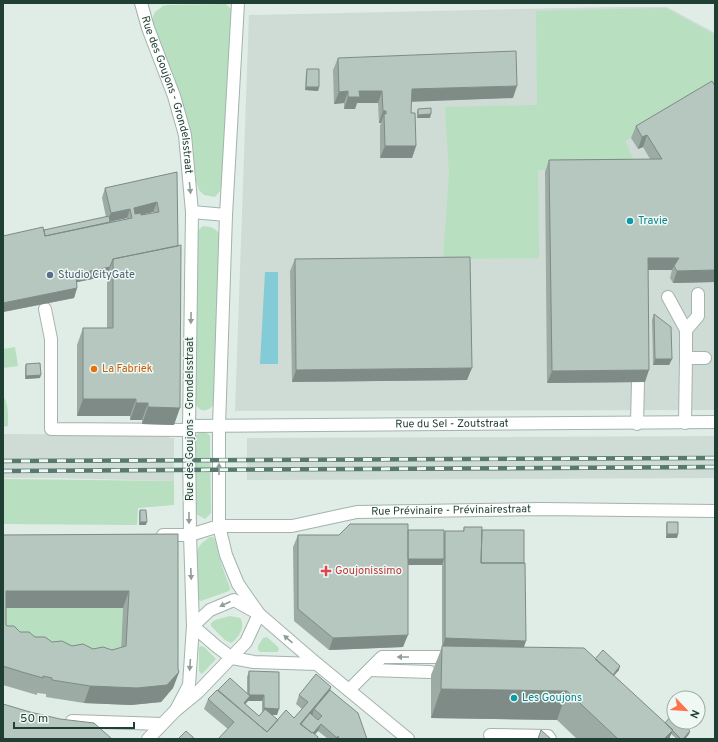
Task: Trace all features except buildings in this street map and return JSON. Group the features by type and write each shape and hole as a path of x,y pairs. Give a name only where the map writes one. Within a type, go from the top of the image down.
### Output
{"street":[{"name":"Rue des Goujons - Grondelsstraat","path":"141,3 148,28 174,96 185,135 192,212 189,428 193,626 189,685 176,710"},
{"path":"238,3 226,215 219,426 219,526 226,555 238,584 259,614"},
{"path":"192,212 226,215"},
{"path":"686,330 698,316 698,294"},
{"path":"668,297 686,330 685,423"},
{"name":"Rue du Sel - Zoutstraat","path":"45,309 51,339 51,429 189,428 219,426 637,424 715,422"},
{"path":"686,358 705,358"},
{"path":"637,424 638,382"},
{"name":"Rue Prévinaire - Prévinairestraat","path":"154,535 190,535 219,526 292,526 357,512 542,509 715,511"},
{"path":"317,664 254,662 232,658 193,626 210,610 234,600 259,614 408,739"},
{"path":"148,739 176,710 198,692 232,658 246,642 259,614"},
{"path":"349,690 382,658 442,657"},
{"path":"370,670 430,672"},
{"path":"59,719 81,722 162,724"},
{"path":"490,735 548,736 550,739"}],"shaded area":[{"path":"667,7 715,33 715,410 235,411 249,15"},
{"path":"3,434 169,435 169,438 174,438 174,481 3,478"},
{"path":"715,436 715,478 247,480 247,438"}],"green space":[{"path":"226,4 232,10 225,173 220,191 215,197 204,195 199,190 196,181 193,144 179,93 159,41 153,22 153,16 155,12 167,5"},
{"path":"666,8 715,35 715,88 625,141 638,169 538,170 539,258 443,259 449,174 445,107 537,105 536,11"},
{"path":"203,226 215,229 222,239 214,404 208,410 199,409 193,399 197,231"},
{"path":"15,347 18,366 3,368 3,349"},
{"path":"3,396 7,406 8,426 3,427"},
{"path":"200,432 206,432 210,436 211,513 205,519 196,514 196,435"},
{"path":"3,479 174,481 174,505 138,508 137,525 3,524"},
{"path":"210,537 213,537 215,540 230,588 229,591 201,601 198,600 196,559 200,546"},
{"path":"3,608 123,608 120,663 8,643"},
{"path":"230,616 240,618 242,621 241,632 231,643 225,640 211,626 211,623 215,620"},
{"path":"267,637 278,647 279,650 277,652 260,652 258,650 258,646 263,638"},
{"path":"200,646 204,647 216,659 202,674 199,671"}],"water":[{"path":"265,272 278,272 278,364 260,364"}],"railway":[{"path":"3,461 715,458"},
{"path":"3,471 715,467"}],"place":[{"name":"Travie","path":"630,221"},
{"name":"Studio CityGate","path":"50,275"},
{"name":"La Fabriek","path":"94,369"},
{"name":"Goujonissimo","path":"326,571"},
{"name":"Les Goujons","path":"514,698"}]}
